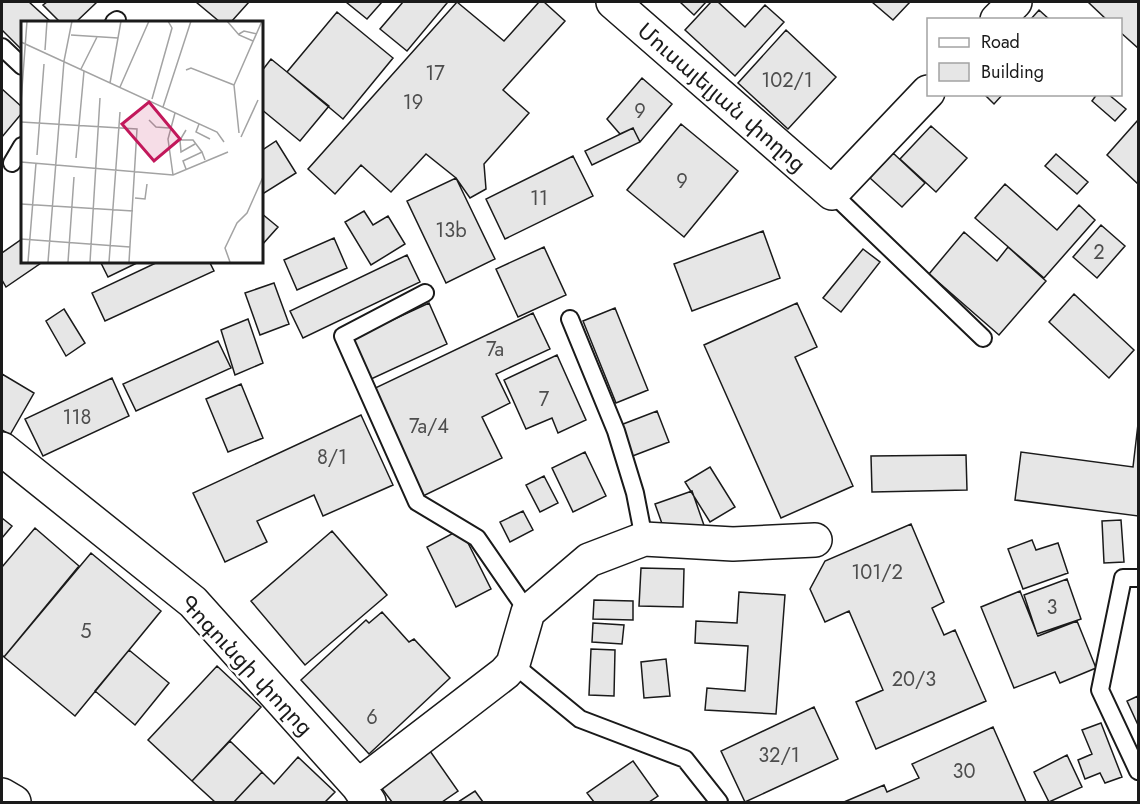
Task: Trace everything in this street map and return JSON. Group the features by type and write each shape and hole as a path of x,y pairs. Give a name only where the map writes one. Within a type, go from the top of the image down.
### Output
{"street":[{"name":"Մուսայելյան փողոց","path":"613,2 832,194"},
{"path":"999,18 1014,2"},
{"path":"832,194 927,93"},
{"name":"Գոգունցի փողոց","path":"2,449 193,602 363,794"},
{"path":"363,794 505,673 513,664 528,612 589,560 644,540 733,544 815,540"},
{"path":"2,795 14,802"}],"lane":[{"path":"2,47 21,65"},
{"path":"12,163 21,148"},
{"path":"832,194 982,338"},
{"path":"425,293 343,336 417,502 477,538 528,612"},
{"path":"570,319 616,431 635,493 644,540"},
{"path":"1138,578 1123,578 1100,690 1138,771"},
{"path":"513,664 580,718 685,759 719,802"}],"building":[{"path":"2,2 29,2 50,21 21,21 21,49 2,30"},
{"path":"47,2 97,2 77,21 59,21 43,5"},
{"path":"196,2 249,2 232,21 219,21"},
{"path":"346,2 382,2 367,19"},
{"path":"403,2 447,3 407,51 380,29"},
{"path":"457,2 504,41 539,2 544,2 565,21 503,90 529,113 484,164 486,189 470,198 456,178 426,154 391,192 361,165 335,194 308,169"},
{"path":"680,2 706,2 694,15"},
{"path":"711,2 718,2 745,27 765,5 784,22 735,76 685,30"},
{"path":"872,2 910,2 893,20"},
{"path":"1088,2 1138,2 1138,48 1122,34 1122,18 1105,18"},
{"path":"1039,10 1048,18 1032,18"},
{"path":"337,12 393,58 343,119 287,72"},
{"path":"786,30 836,77 788,129 738,83"},
{"path":"271,59 329,106 300,141 262,110 262,71"},
{"path":"642,78 672,104 640,142 633,128 620,134 607,119"},
{"path":"2,89 21,106 21,114 2,137"},
{"path":"986,96 1001,96 994,104"},
{"path":"1096,96 1110,96 1126,109 1115,121 1092,101"},
{"path":"1138,120 1138,184 1107,155"},
{"path":"681,124 738,171 684,237 627,190"},
{"path":"931,126 967,158 936,192 900,159"},
{"path":"633,128 640,142 592,165 585,151"},
{"path":"276,141 296,173 262,194 262,150"},
{"path":"893,153 925,183 902,207 870,178"},
{"path":"1056,154 1088,182 1077,194 1045,166"},
{"path":"573,156 593,196 505,239 486,199"},
{"path":"456,178 495,259 446,283 407,201"},
{"path":"1005,184 1057,230 1079,205 1095,220 1044,278 975,218"},
{"path":"364,211 373,225 388,216 405,244 371,265 345,222"},
{"path":"262,214 278,227 262,245"},
{"path":"1101,225 1125,246 1097,278 1073,257"},
{"path":"763,231 780,278 692,311 674,264"},
{"path":"964,232 997,261 1008,247 1046,281 999,335 929,274"},
{"path":"334,238 347,268 297,290 284,260"},
{"path":"21,240 21,262 43,262 6,287 2,280 2,253"},
{"path":"544,247 566,295 518,317 496,269"},
{"path":"863,249 880,262 841,312 823,298"},
{"path":"407,255 420,282 303,338 290,311"},
{"path":"100,262 139,262 108,277"},
{"path":"158,262 210,262 214,271 105,321 92,293"},
{"path":"274,283 289,324 260,335 245,293"},
{"path":"1074,294 1134,350 1109,378 1049,322"},
{"path":"429,303 447,344 369,380 351,339"},
{"path":"797,303 817,347 795,357 853,486 781,518 704,345"},
{"path":"615,308 648,390 616,403 583,321"},
{"path":"64,309 85,343 66,356 46,321"},
{"path":"533,313 550,349 496,374 510,403 482,417 502,458 421,497 371,390"},
{"path":"248,319 263,363 235,375 221,330"},
{"path":"218,341 231,368 136,411 123,384"},
{"path":"557,355 586,420 558,433 552,418 526,429 504,380"},
{"path":"2,374 34,393 10,435 2,430"},
{"path":"112,378 129,416 43,456 25,419"},
{"path":"241,384 263,438 228,452 206,399"},
{"path":"657,411 669,442 630,457 618,426"},
{"path":"361,415 393,485 323,516 314,495 257,521 267,542 225,562 193,493"},
{"path":"1138,424 1138,516 1015,500 1021,452 1133,467"},
{"path":"585,452 606,496 573,512 552,468"},
{"path":"966,455 967,490 872,492 871,456"},
{"path":"710,467 735,507 710,522 685,482"},
{"path":"544,476 558,503 540,512 526,485"},
{"path":"692,491 706,531 689,537 685,525 665,532 655,504"},
{"path":"523,511 533,530 510,542 500,522"},
{"path":"2,518 12,526 2,538"},
{"path":"1121,520 1124,562 1104,563 1102,521"},
{"path":"911,524 944,602 932,608 944,635 955,630 986,701 876,749 856,702 883,690 849,611 825,622 810,589 825,561"},
{"path":"35,528 79,566 4,657 2,655 2,567"},
{"path":"461,529 491,589 456,607 427,547"},
{"path":"332,531 387,595 305,665 251,601"},
{"path":"1032,540 1036,550 1058,543 1068,573 1023,589 1008,549"},
{"path":"91,553 161,611 75,716 4,657"},
{"path":"641,568 684,569 683,607 639,606"},
{"path":"1067,579 1081,619 1037,634 1024,595"},
{"path":"1020,591 1038,636 1077,621 1096,668 1060,683 1055,672 1014,688 981,607"},
{"path":"739,592 785,595 776,714 705,710 707,688 745,691 748,646 695,643 696,621 737,623"},
{"path":"594,600 633,601 633,620 593,619"},
{"path":"382,612 409,642 414,639 450,678 369,754 301,680 366,620 369,623"},
{"path":"593,623 624,625 622,644 592,642"},
{"path":"591,649 615,650 614,696 589,695"},
{"path":"129,650 169,683 135,725 95,691"},
{"path":"666,659 670,696 644,698 641,662"},
{"path":"217,666 261,707 192,781 148,740"},
{"path":"1138,696 1138,725 1127,701"},
{"path":"814,707 838,759 745,802 721,751"},
{"path":"1101,723 1122,777 1105,783 1100,773 1085,779 1078,760 1092,754 1082,730"},
{"path":"993,727 1026,802 844,802 884,785 887,792 919,778 912,764"},
{"path":"230,741 262,772 234,802 215,802 192,781"},
{"path":"430,751 458,791 442,802 392,802 380,786"},
{"path":"1067,755 1082,787 1049,802 1034,772"},
{"path":"298,757 335,792 325,802 234,802 262,772 274,784"},
{"path":"633,761 658,796 649,802 594,802 587,793"},
{"path":"475,791 483,802 458,802"}]}
